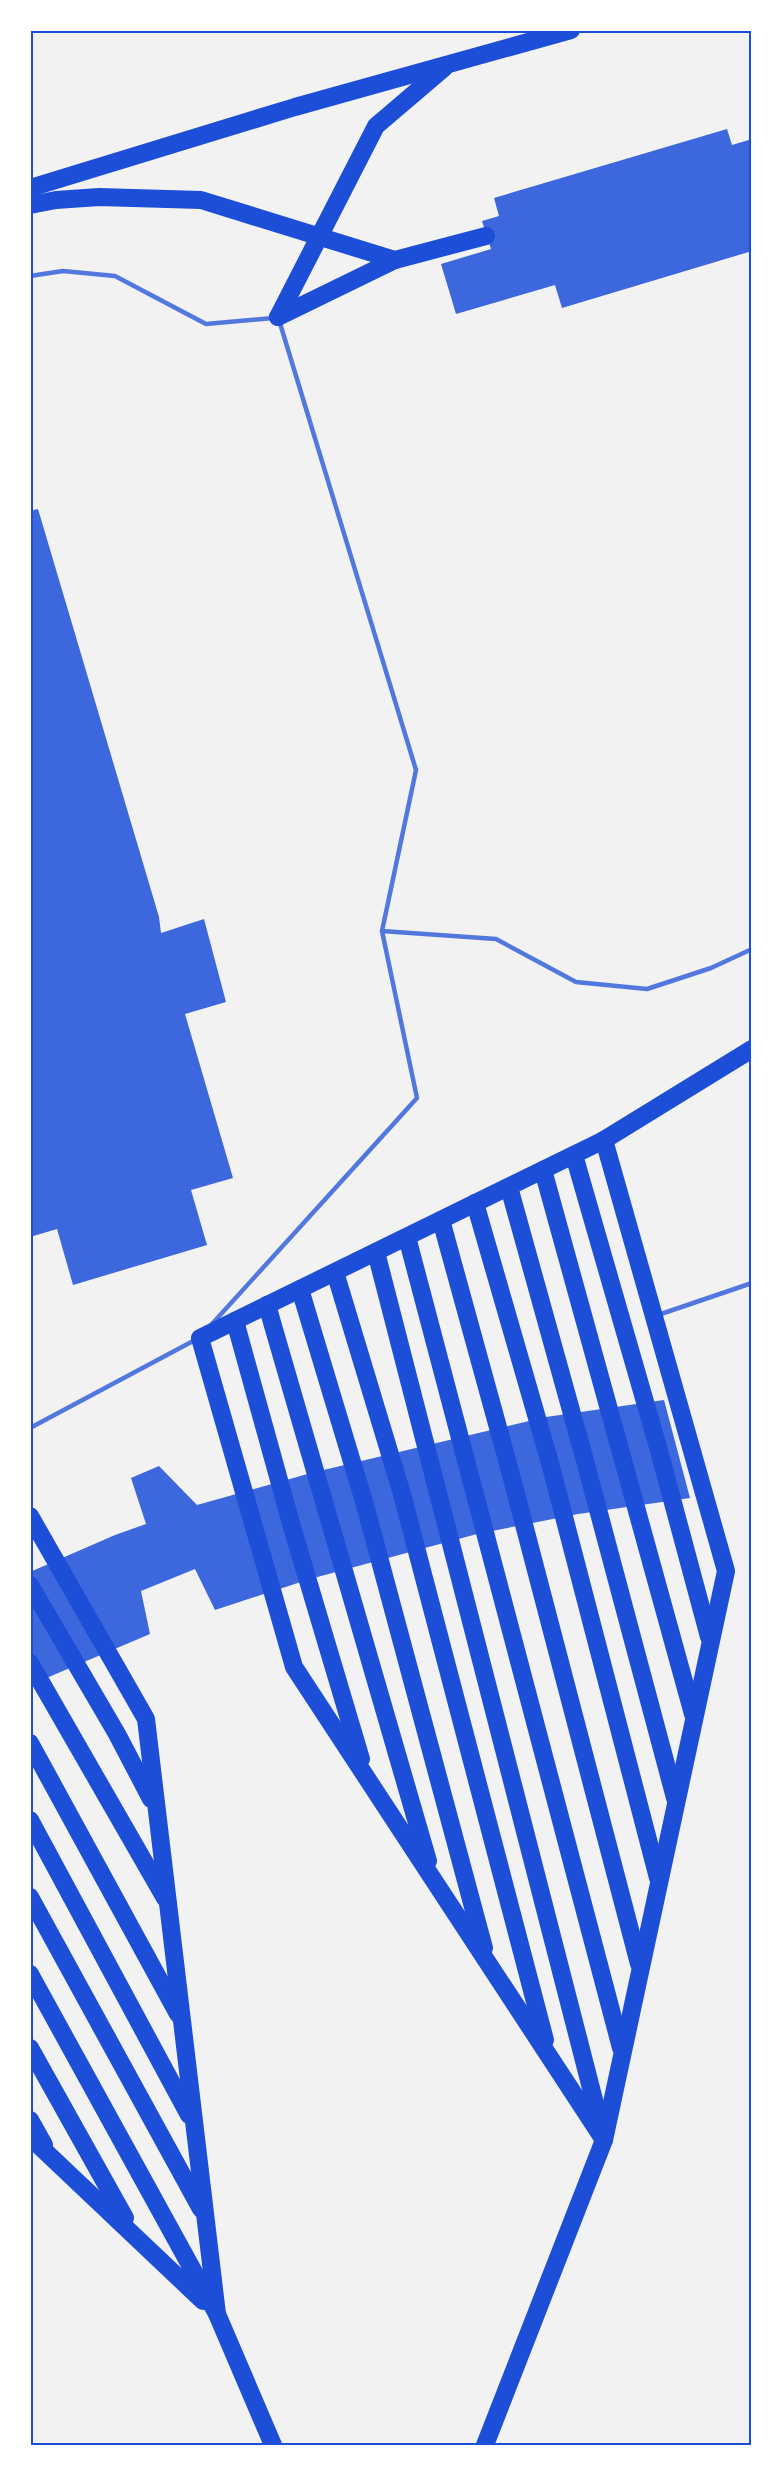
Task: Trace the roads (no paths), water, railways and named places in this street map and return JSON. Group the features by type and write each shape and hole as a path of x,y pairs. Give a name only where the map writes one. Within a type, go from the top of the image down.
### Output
{"highway":[{"path":"30,188 295,108 571,30"},
{"path":"278,317 376,126 448,65"},
{"path":"30,206 56,200 99,196 201,200 395,260"},
{"path":"278,317 395,260 486,236"},
{"path":"604,2140 294,1667 200,1338 604,1140 752,1049"},
{"path":"485,2445 604,2140 726,1570 604,1140"},
{"path":"574,1155 658,1447 710,1642"},
{"path":"543,1170 694,1719"},
{"path":"509,1187 676,1802"},
{"path":"475,1203 550,1463 659,1882"},
{"path":"441,1220 510,1472 640,1969"},
{"path":"407,1237 622,2053"},
{"path":"376,1252 604,2140"},
{"path":"335,1272 402,1494 549,2056"},
{"path":"300,1289 365,1505 489,1964"},
{"path":"267,1305 434,1880"},
{"path":"235,1321 292,1527 367,1778"},
{"path":"30,1516 146,1719 218,2314"},
{"path":"30,1585 117,1734 157,1811"},
{"path":"30,1663 169,1905"},
{"path":"30,1743 183,2024"},
{"path":"30,1820 195,2124"},
{"path":"30,1897 206,2218"},
{"path":"30,1974 218,2314 273,2445"},
{"path":"30,2048 133,2233"},
{"path":"30,2120 51,2157"},
{"path":"30,2137 218,2314"}],"lane":[{"path":"30,276 63,271 115,276 206,324 278,317 416,770 382,931 417,1098 200,1338 30,1428"},
{"path":"382,931 496,939 576,982 647,989 711,968 752,949"},
{"path":"654,1317 752,1283"}]}
